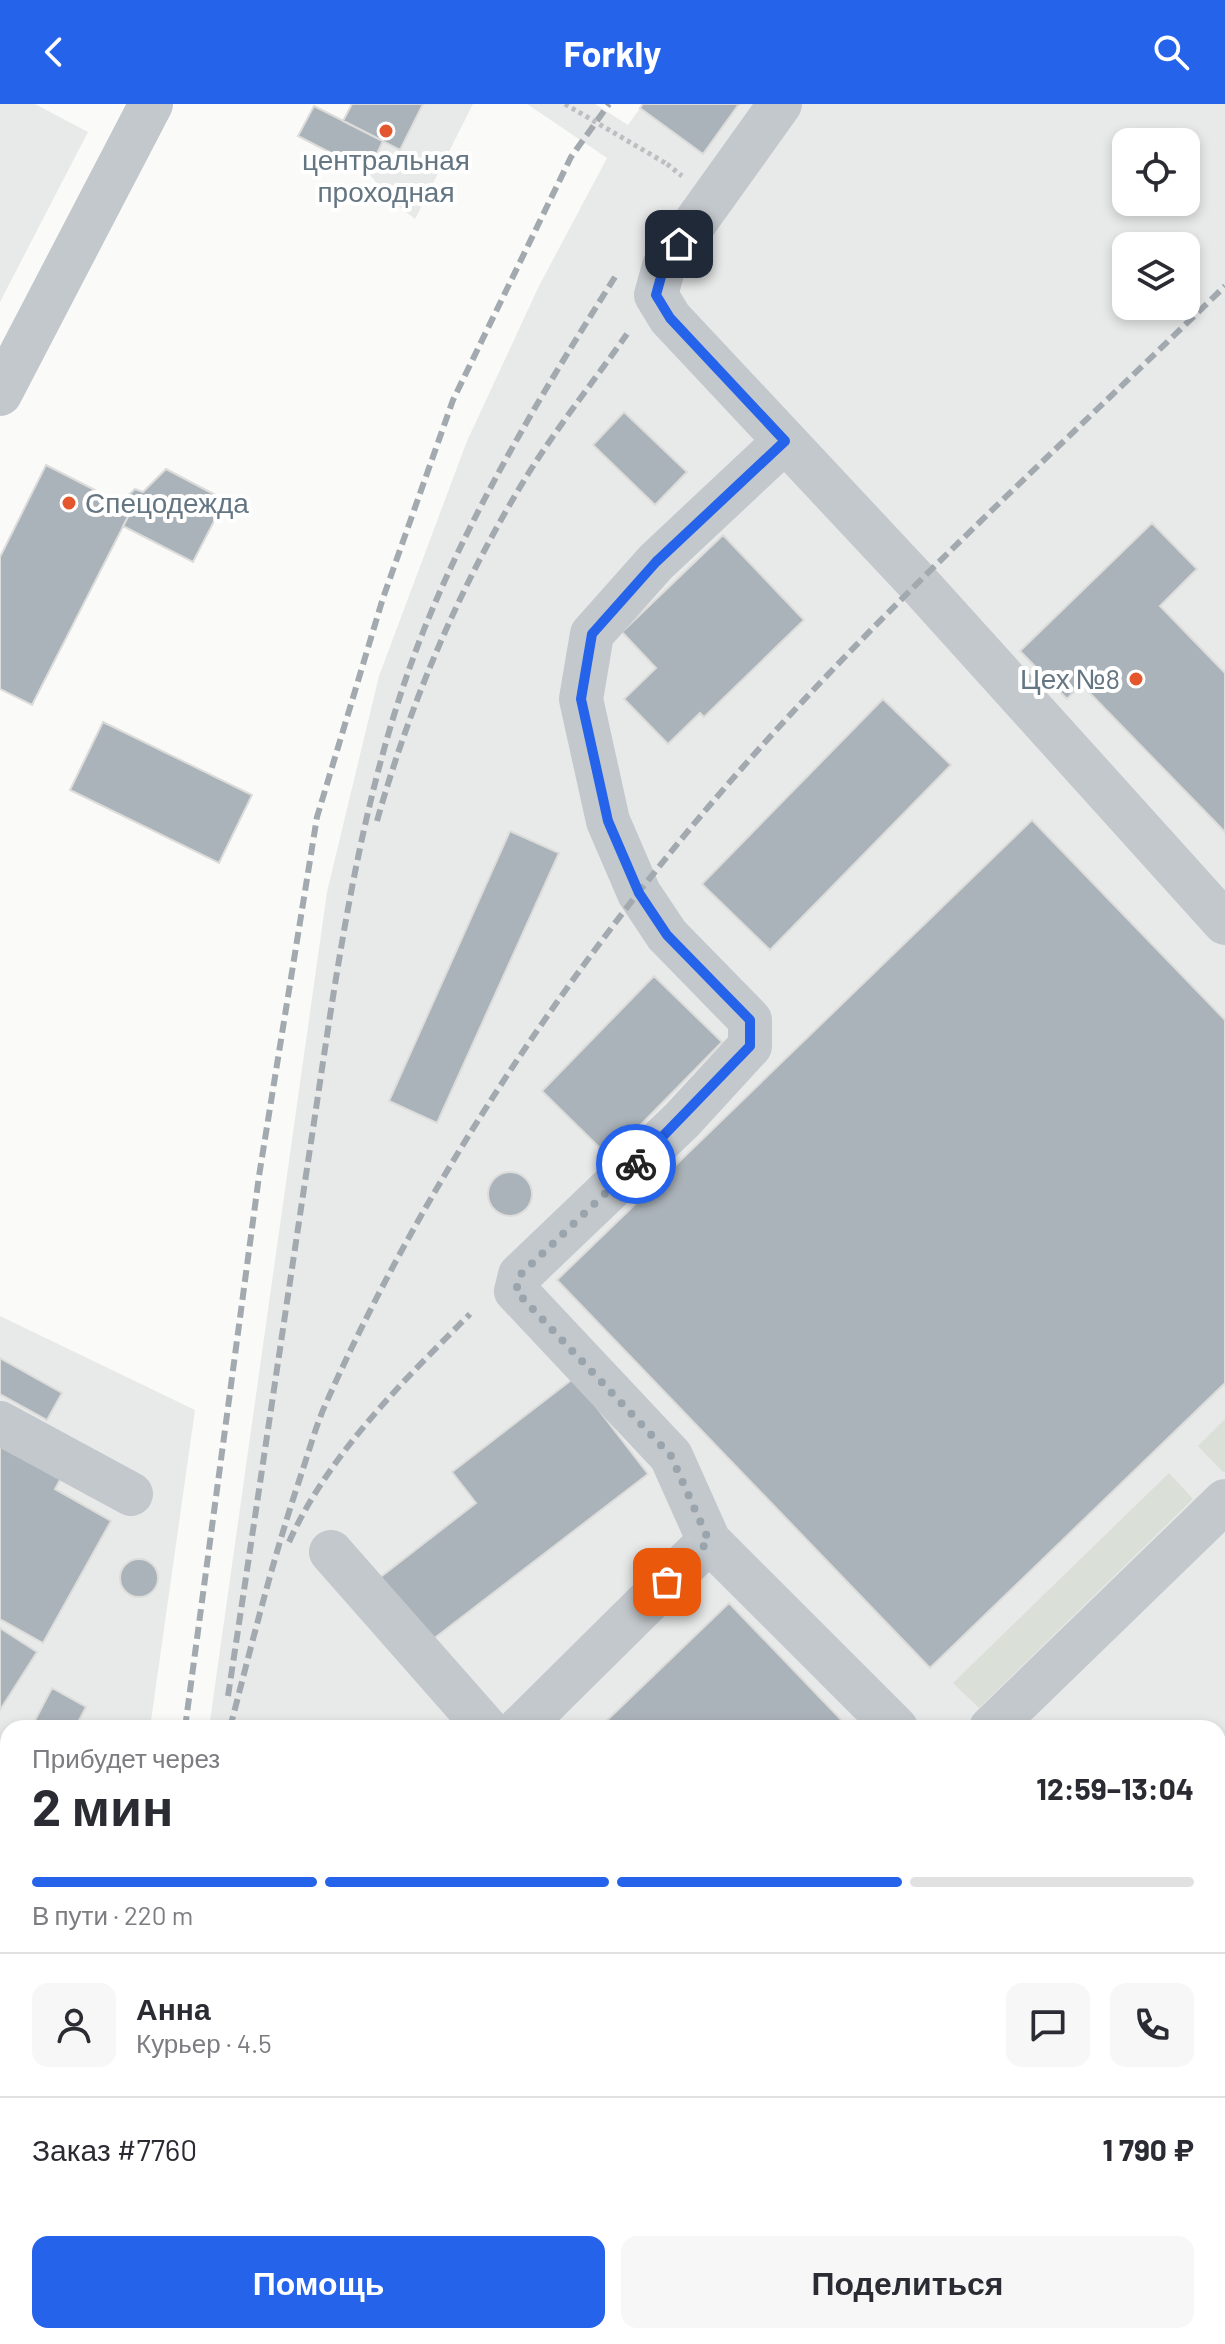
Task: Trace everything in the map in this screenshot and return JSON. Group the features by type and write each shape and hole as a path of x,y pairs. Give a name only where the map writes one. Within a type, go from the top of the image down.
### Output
{"street":[{"path":"0,394 151,104"},
{"path":"780,104 664,266 656,295 670,318 1225,923"},
{"path":"785,441 656,562 592,634 581,699 608,821 639,893 667,935 750,1020 750,1046 682,1120 520,1275 516,1291 671,1456 709,1541 888,1720"},
{"path":"0,1423 131,1494"},
{"path":"999,1720 1225,1501"},
{"path":"528,1720 709,1541"},
{"path":"331,1552 479,1720"}],"path":[{"path":"565,104 667,164"}],"shaded area":[{"path":"0,104 35,104 88,132 0,302"},
{"path":"352,104 473,104 415,219 389,199 368,172 383,141 343,121"},
{"path":"527,104 595,104 628,125 643,104 1225,104 1225,1720 210,1720 327,892 379,676 467,441 539,286 607,158"},
{"path":"0,1316 195,1410 151,1720 0,1720"},
{"path":"1225,1419 1225,1471 1223,1472 1198,1446"},
{"path":"1169,1473 1193,1499 979,1708 953,1683"}],"building":[{"name":"центральная проходная","path":"352,104 423,104 400,150 343,121"},
{"path":"643,104 739,104 703,154 640,108"},
{"path":"314,106 383,141 368,172 298,136"},
{"path":"624,412 687,472 655,505 593,445"},
{"path":"46,465 132,509 32,705 0,689 0,557"},
{"path":"166,469 225,500 193,562 123,526 132,509 120,503 135,489 143,492"},
{"name":"Цех №8","path":"1152,523 1197,569 1160,606 1225,673 1225,832 1081,684 1067,699 1020,651"},
{"path":"723,535 804,620 704,717 700,713 668,744 624,699 656,668 622,632"},
{"path":"883,699 951,765 770,950 702,884"},
{"path":"103,722 252,795 219,863 70,790"},
{"path":"1032,820 1225,1020 1225,1383 930,1668 557,1280"},
{"path":"510,831 559,853 437,1123 389,1101"},
{"path":"654,976 722,1042 609,1157 542,1091"},
{"path":"510,1172 526,1178 532,1194 526,1210 510,1216 494,1210 488,1194 494,1178"},
{"path":"0,1358 62,1393 47,1420 0,1394"},
{"path":"574,1378 648,1474 428,1643 378,1579 476,1503 452,1472"},
{"path":"0,1441 67,1467 55,1489 111,1521 43,1643 0,1619"},
{"path":"139,1559 152,1565 158,1578 152,1591 139,1597 126,1591 120,1578 126,1565"},
{"path":"729,1603 841,1720 607,1720"},
{"path":"0,1628 37,1652 0,1710"},
{"path":"52,1688 86,1707 79,1720 35,1720"}],"railway":[{"path":"186,1720 259,1176 317,817 383,598 453,400 571,157 609,104"},
{"path":"228,1696 341,948 366,819 382,756 423,632 464,540 536,406 615,277"},
{"path":"232,1720 279,1547 323,1410 396,1260 482,1114 528,1044 627,907 679,842 807,696 944,557 1225,286"},
{"path":"377,821 422,686 481,556 540,456 627,334"},
{"path":"289,1542 324,1479 369,1420 470,1314"}],"way so far":[{"path":"636,1164 520,1275 516,1291 671,1456 709,1541 667,1582"}],"place":[{"name":"центральная проходная","path":"386,131"},
{"name":"Спецодежда","path":"69,503"},
{"name":"Цех №8","path":"1136,679"}],"route":[{"path":"636,1164 682,1120 750,1046 750,1020 667,935 639,893 608,821 581,699 592,634 656,562 785,441 670,318 656,295 664,266 679,244"}]}
